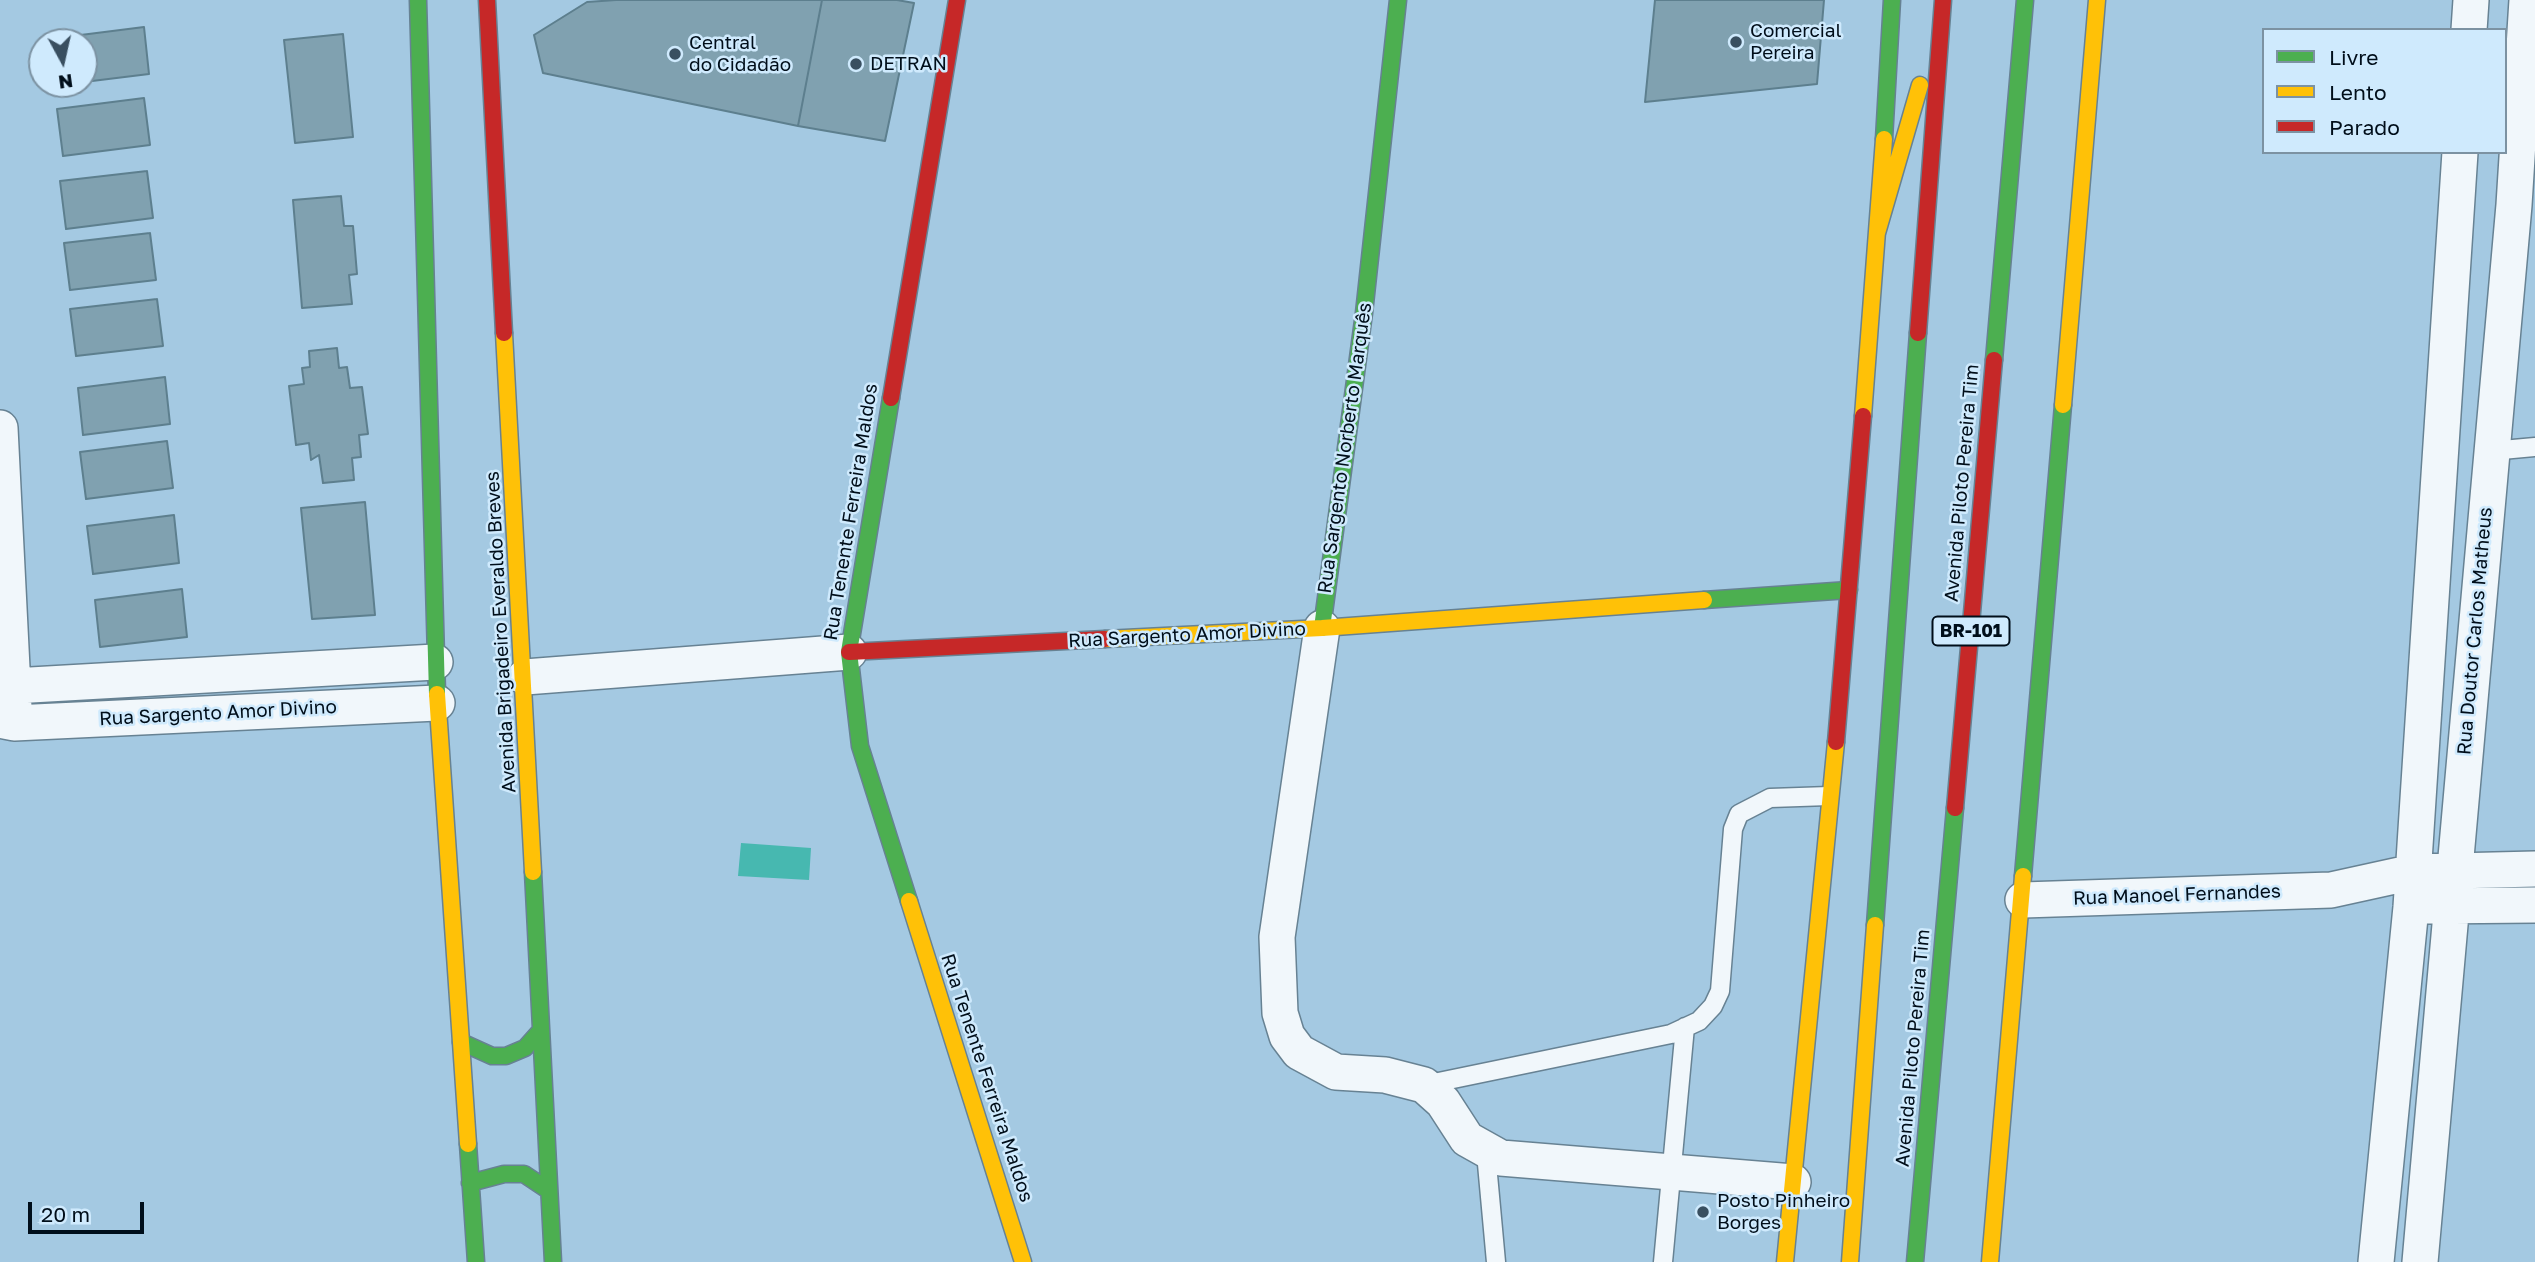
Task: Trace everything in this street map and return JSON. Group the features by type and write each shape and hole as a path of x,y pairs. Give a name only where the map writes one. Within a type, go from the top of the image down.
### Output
{"main road":[{"path":"418,0 435,662 476,1262"},
{"name":"Avenida Brigadeiro Everaldo Breves","path":"487,0 525,677 553,1262"},
{"name":"Rua Tenente Ferreira Maldos","path":"957,0 849,652 860,746 1023,1262"},
{"name":"Rua Sargento Norberto Marquês","path":"1322,628 1364,313 1398,0"},
{"path":"1785,1262 1849,590 1892,0"},
{"name":"Avenida Piloto Pereira Tim","path":"1916,1262 2025,0"},
{"path":"1990,1262 2023,900 2097,0"},
{"path":"1877,233 1943,3"},
{"path":"1850,1262 1943,3"},
{"name":"Rua Sargento Amor Divino","path":"849,652 1322,628 1849,590"},
{"path":"461,1042 492,1056 506,1056 525,1048 541,1030"},
{"path":"470,1183 504,1174 524,1174 548,1190"}],"street":[{"path":"2469,28 2472,0"},
{"name":"Rua Doutor Carlos Matheus","path":"2420,1262 2491,451 2498,385 2525,205 2527,0"},
{"path":"2376,1262 2411,907 2460,154"},
{"path":"2456,206 2525,205"},
{"path":"2445,385 2498,385"},
{"path":"0,428 7,722"},
{"name":"Rua Sargento Norberto Marquês","path":"1322,628 1277,937 1280,1013 1287,1035 1299,1052 1336,1072 1385,1075 1424,1085"},
{"name":"Rua Sargento Amor Divino","path":"525,677 849,652"},
{"path":"2427,654 2473,657"},
{"name":"Rua Sargento Amor Divino","path":"6,688 435,662"},
{"name":"Rua Sargento Amor Divino","path":"7,722 437,703"},
{"name":"Rua Manoel Fernandes","path":"2023,900 2331,890 2413,872 2535,869"},
{"name":"Rua Manoel Fernandes","path":"2331,890 2411,907 2535,905"},
{"path":"2394,1075 2435,1077"},
{"path":"1424,1085 1443,1102 1467,1139 1486,1153 1534,1163 1793,1182"}],"lane":[{"path":"2491,451 2535,447"},
{"path":"1424,1085 1671,1034 1699,1021 1713,1006 1720,991 1733,829 1739,814 1770,798 1829,796"},
{"path":"1663,1262 1685,1027"},
{"path":"1486,1153 1496,1262"}],"shaded area":[{"path":"741,843 811,848 809,880 738,876"}],"building":[{"name":"Central do Cidadão","path":"822,0 798,126 543,73 534,35 587,2"},
{"name":"DETRAN","path":"822,0 897,0 914,3 885,141 798,126"},
{"name":"Comercial Pereira","path":"1655,0 1824,0 1817,84 1645,102"},
{"path":"144,27 149,74 98,80 98,33"},
{"path":"343,34 353,137 295,143 284,40"},
{"path":"144,98 150,145 63,156 57,109"},
{"path":"147,171 153,218 66,229 60,181"},
{"path":"341,196 344,226 353,226 357,274 349,275 352,304 302,308 293,200"},
{"path":"150,233 156,280 70,290 64,243"},
{"path":"157,299 163,346 76,356 70,309"},
{"path":"337,348 339,368 347,367 350,388 362,387 368,434 359,435 361,457 352,458 354,480 323,483 319,455 311,460 309,443 296,445 289,386 304,384 302,368 310,367 309,351"},
{"path":"165,377 170,424 83,435 78,388"},
{"path":"167,441 173,488 86,499 80,452"},
{"path":"365,502 375,615 312,619 301,508"},
{"path":"174,515 179,563 93,574 87,526"},
{"path":"182,589 187,637 100,647 95,600"}],"traffic: fast":[{"path":"418,0 437,694"},
{"path":"1322,628 1364,313 1398,0"},
{"path":"1884,139 1892,0"},
{"path":"1994,360 2025,0"},
{"path":"1875,925 1918,333"},
{"path":"891,398 849,652 860,746 909,901"},
{"path":"2023,876 2063,405"},
{"path":"1704,600 1849,590"},
{"path":"1915,1262 1955,808"},
{"path":"533,872 553,1262"},
{"path":"461,1042 492,1056 506,1056 525,1048 541,1030"},
{"path":"468,1144 476,1262"},
{"path":"470,1183 504,1174 524,1174 548,1190"}],"traffic: slow":[{"path":"2063,405 2097,0"},
{"path":"1877,233 1920,85"},
{"path":"1863,416 1884,139"},
{"path":"504,333 533,872"},
{"path":"1105,639 1322,628 1704,600"},
{"path":"437,694 468,1144"},
{"path":"1785,1262 1836,742"},
{"path":"1990,1262 2023,876"},
{"path":"909,901 1023,1262"},
{"path":"1850,1262 1875,925"}],"traffic: jam":[{"path":"487,0 504,333"},
{"path":"891,398 957,0"},
{"path":"1918,333 1943,0"},
{"path":"1955,808 1994,360"},
{"path":"1836,742 1863,416"},
{"path":"849,652 1105,639"}],"place":[{"name":"Comercial Pereira","path":"1736,42"},
{"name":"Central do Cidadão","path":"675,54"},
{"name":"DETRAN","path":"856,64"},
{"name":"Posto Pinheiro Borges","path":"1703,1212"}]}
